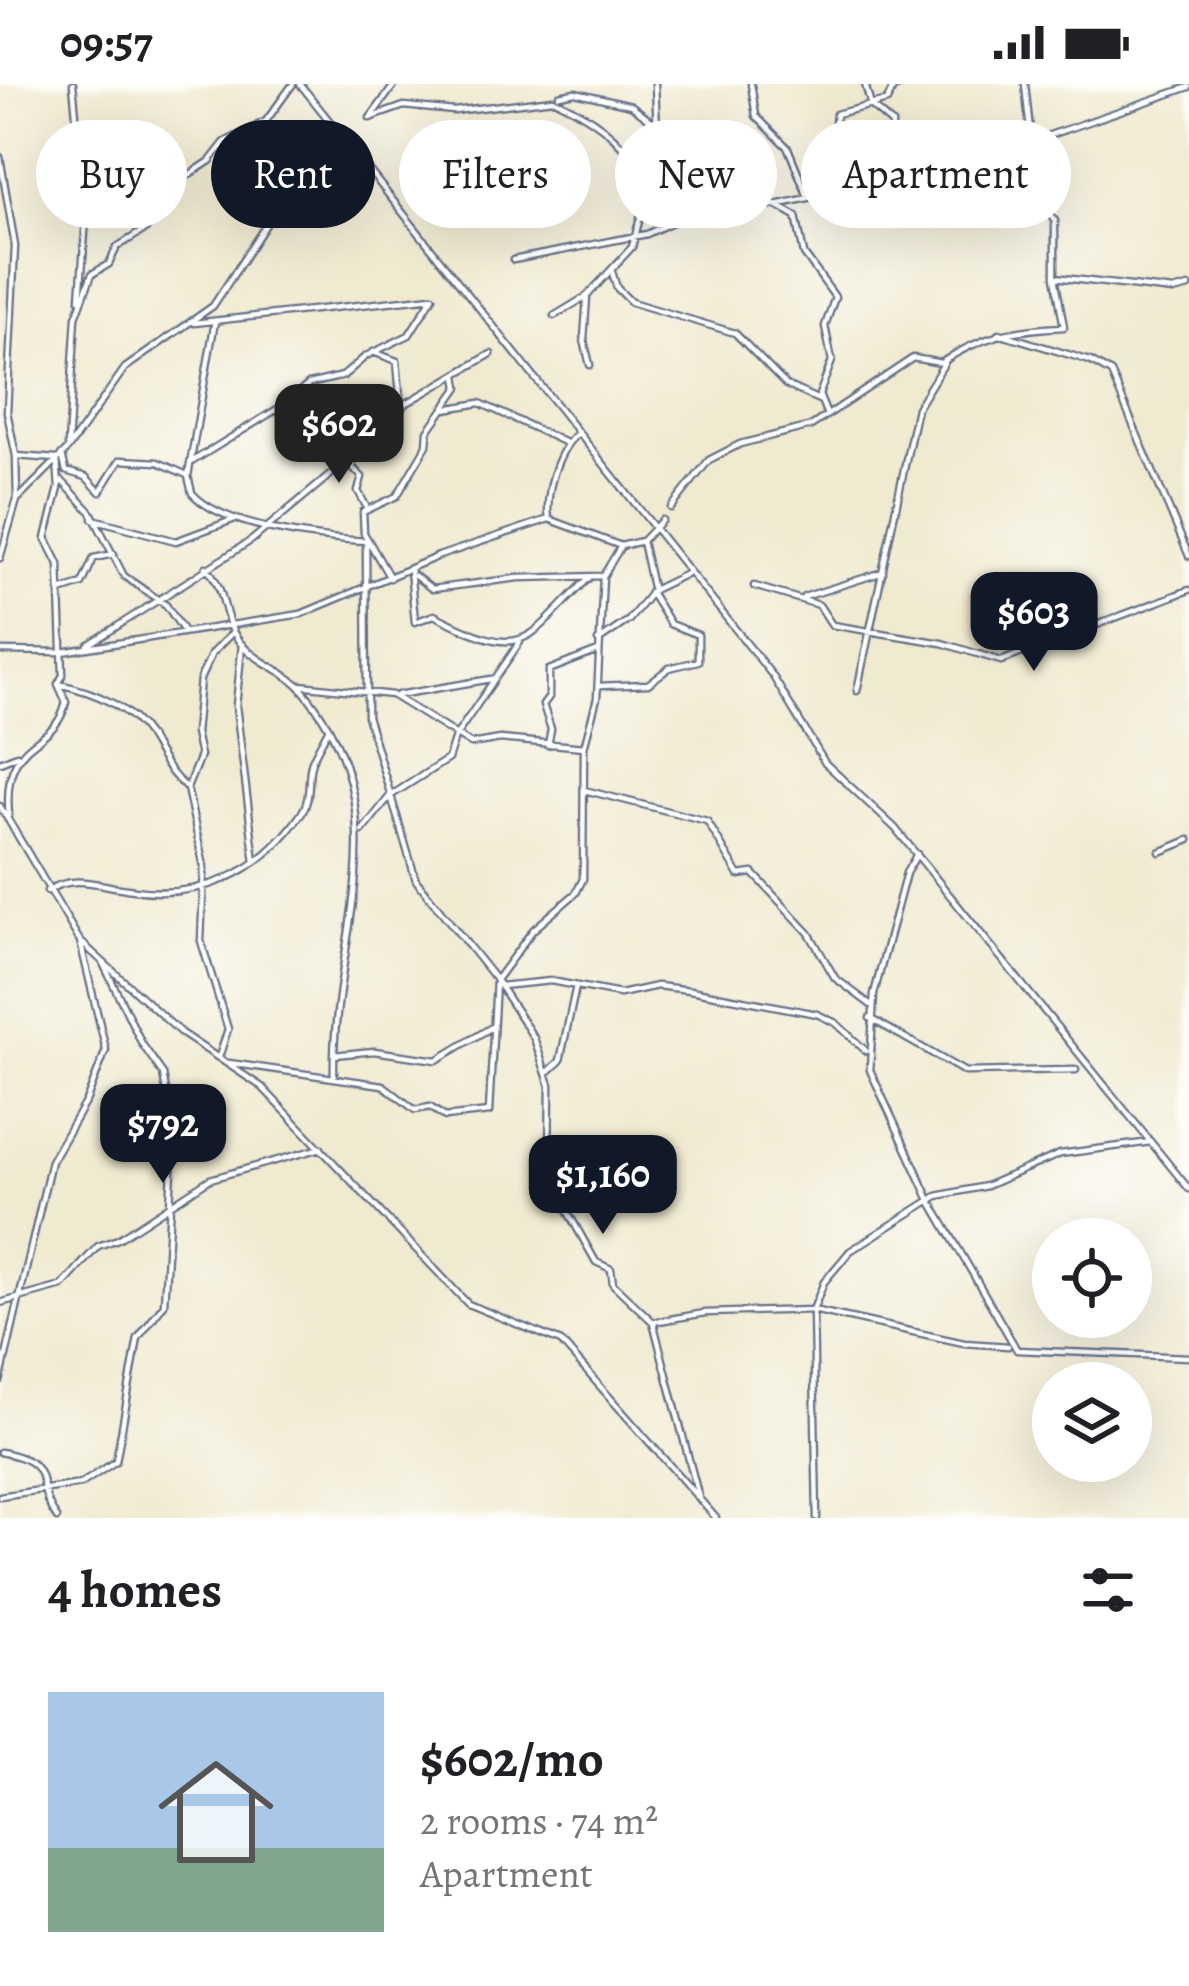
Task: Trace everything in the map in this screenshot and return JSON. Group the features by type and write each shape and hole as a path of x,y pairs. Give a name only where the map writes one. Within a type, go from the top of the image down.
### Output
{"street":[{"path":"58,684 62,652 59,563 46,538 60,476 86,219 73,84"},
{"path":"79,309 92,274 109,264 117,247 146,229 168,189 210,160 225,142 266,121 297,84 327,120"},
{"path":"394,84 370,118 404,106 454,111 532,95 559,98 575,92 631,105 649,120"},
{"path":"558,84 559,98 615,142"},
{"path":"575,92 578,84"},
{"path":"655,84 658,120"},
{"path":"751,84 756,116 788,148 801,178"},
{"path":"866,84 871,106 887,120"},
{"path":"835,120 836,114 887,101 893,88 903,84"},
{"path":"1025,84 1028,120"},
{"path":"1071,130 1189,86"},
{"path":"0,157 16,246 10,425 17,500"},
{"path":"375,179 772,675 825,763 917,854 1189,1189"},
{"path":"777,206 796,216 804,254 835,297 824,326 832,354 820,386 827,415"},
{"path":"0,558 3,529 17,500 62,454 125,368 189,324 221,295 264,228"},
{"path":"554,316 587,296 632,247 636,228"},
{"path":"513,260 596,240 634,237 657,228"},
{"path":"857,691 917,408 945,362 963,345 997,333 1064,327 1055,277 1055,228"},
{"path":"611,269 617,288 631,302 736,333 787,385 821,401"},
{"path":"1055,277 1173,291 1189,287"},
{"path":"189,324 433,296 412,332 373,352 343,376 309,384 287,404 193,461"},
{"path":"587,296 584,340 590,364"},
{"path":"2,310 11,310"},
{"path":"215,321 188,476 194,496 237,518 367,542 390,578"},
{"path":"997,333 1076,356 1111,373 1189,556"},
{"path":"373,352 397,361 401,409"},
{"path":"88,645 268,526 401,409 491,354"},
{"path":"671,508 709,460 740,444 802,430 913,358 945,362"},
{"path":"366,506 398,496 427,445 428,431 459,387 456,374"},
{"path":"445,410 480,403 566,442"},
{"path":"0,415 10,425"},
{"path":"549,519 548,500 566,442 578,433"},
{"path":"16,456 62,454"},
{"path":"62,454 66,471 86,478 100,492 120,460 158,462 187,475"},
{"path":"351,454 353,468 362,476 358,491 366,506 362,521 367,542 364,694 419,888 498,983 534,1038 547,1073 549,1162 565,1213 596,1262 611,1269 613,1284 653,1322 699,1498"},
{"path":"60,476 65,490 93,519 130,584 160,600 184,631"},
{"path":"93,519 176,541 237,518"},
{"path":"0,652 62,652 184,631 231,630 301,614 549,519 621,546 642,541 662,520"},
{"path":"598,686 648,684 669,668 698,661 698,635 670,624 651,591 642,541"},
{"path":"220,1060 383,1085 415,1110 430,1107 445,1118 489,1112 498,983 533,930 580,887 586,864 584,747 598,686 603,576 621,546"},
{"path":"60,590 82,584 94,558 114,554"},
{"path":"206,567 224,589 231,630 242,644 299,685 346,756 361,834 334,1078"},
{"path":"793,597 823,596 883,572"},
{"path":"413,573 432,589 518,578 603,576"},
{"path":"413,573 415,622 434,615 493,641 520,642"},
{"path":"598,641 629,620 651,591 688,573"},
{"path":"361,834 390,796 448,759 454,737 520,642 557,616 590,577"},
{"path":"754,586 819,605 832,625 942,643 1000,661 1189,590"},
{"path":"220,1060 228,1029 201,941 204,891 188,788 200,756 195,722 200,679 212,653 231,630"},
{"path":"242,644 236,706 255,862"},
{"path":"548,745 551,729 543,705 549,670 598,651"},
{"path":"299,685 392,695 491,680"},
{"path":"58,684 104,694 144,730 168,774 188,788"},
{"path":"0,763 18,755 62,716 66,692 58,684"},
{"path":"392,695 471,744 500,739 584,747"},
{"path":"47,891 70,879 135,891 204,891 255,862 303,811 312,787 312,761 329,728"},
{"path":"10,821 7,789 18,755"},
{"path":"584,790 706,821 739,875 753,873 809,933 836,978 872,1005"},
{"path":"0,806 80,941 181,1033 262,1087 468,1304 561,1342 716,1518"},
{"path":"1160,851 1189,840"},
{"path":"917,854 906,873 872,1005 867,1052 875,1087 930,1200 1012,1346"},
{"path":"0,1382 51,1161 94,1084 106,1050 80,941"},
{"path":"0,1496 85,1482 121,1454 139,1338 164,1304 174,1138 166,1084 100,957"},
{"path":"498,983 536,981 620,994 674,987 800,1010 836,1023 867,1052"},
{"path":"547,1073 560,1061 576,986"},
{"path":"869,1018 964,1072 1076,1070"},
{"path":"334,1055 374,1051 437,1060 493,1027"},
{"path":"817,1518 813,1310 824,1282 850,1251 930,1200 986,1186 1060,1154 1151,1142"},
{"path":"0,1303 62,1286 98,1246 223,1174 321,1148"},
{"path":"653,1322 705,1313 813,1310 964,1343 1012,1346 1042,1354 1189,1357"},
{"path":"0,1453 23,1456 40,1468 56,1518"},
{"path":"707,1508 707,1518"}]}
